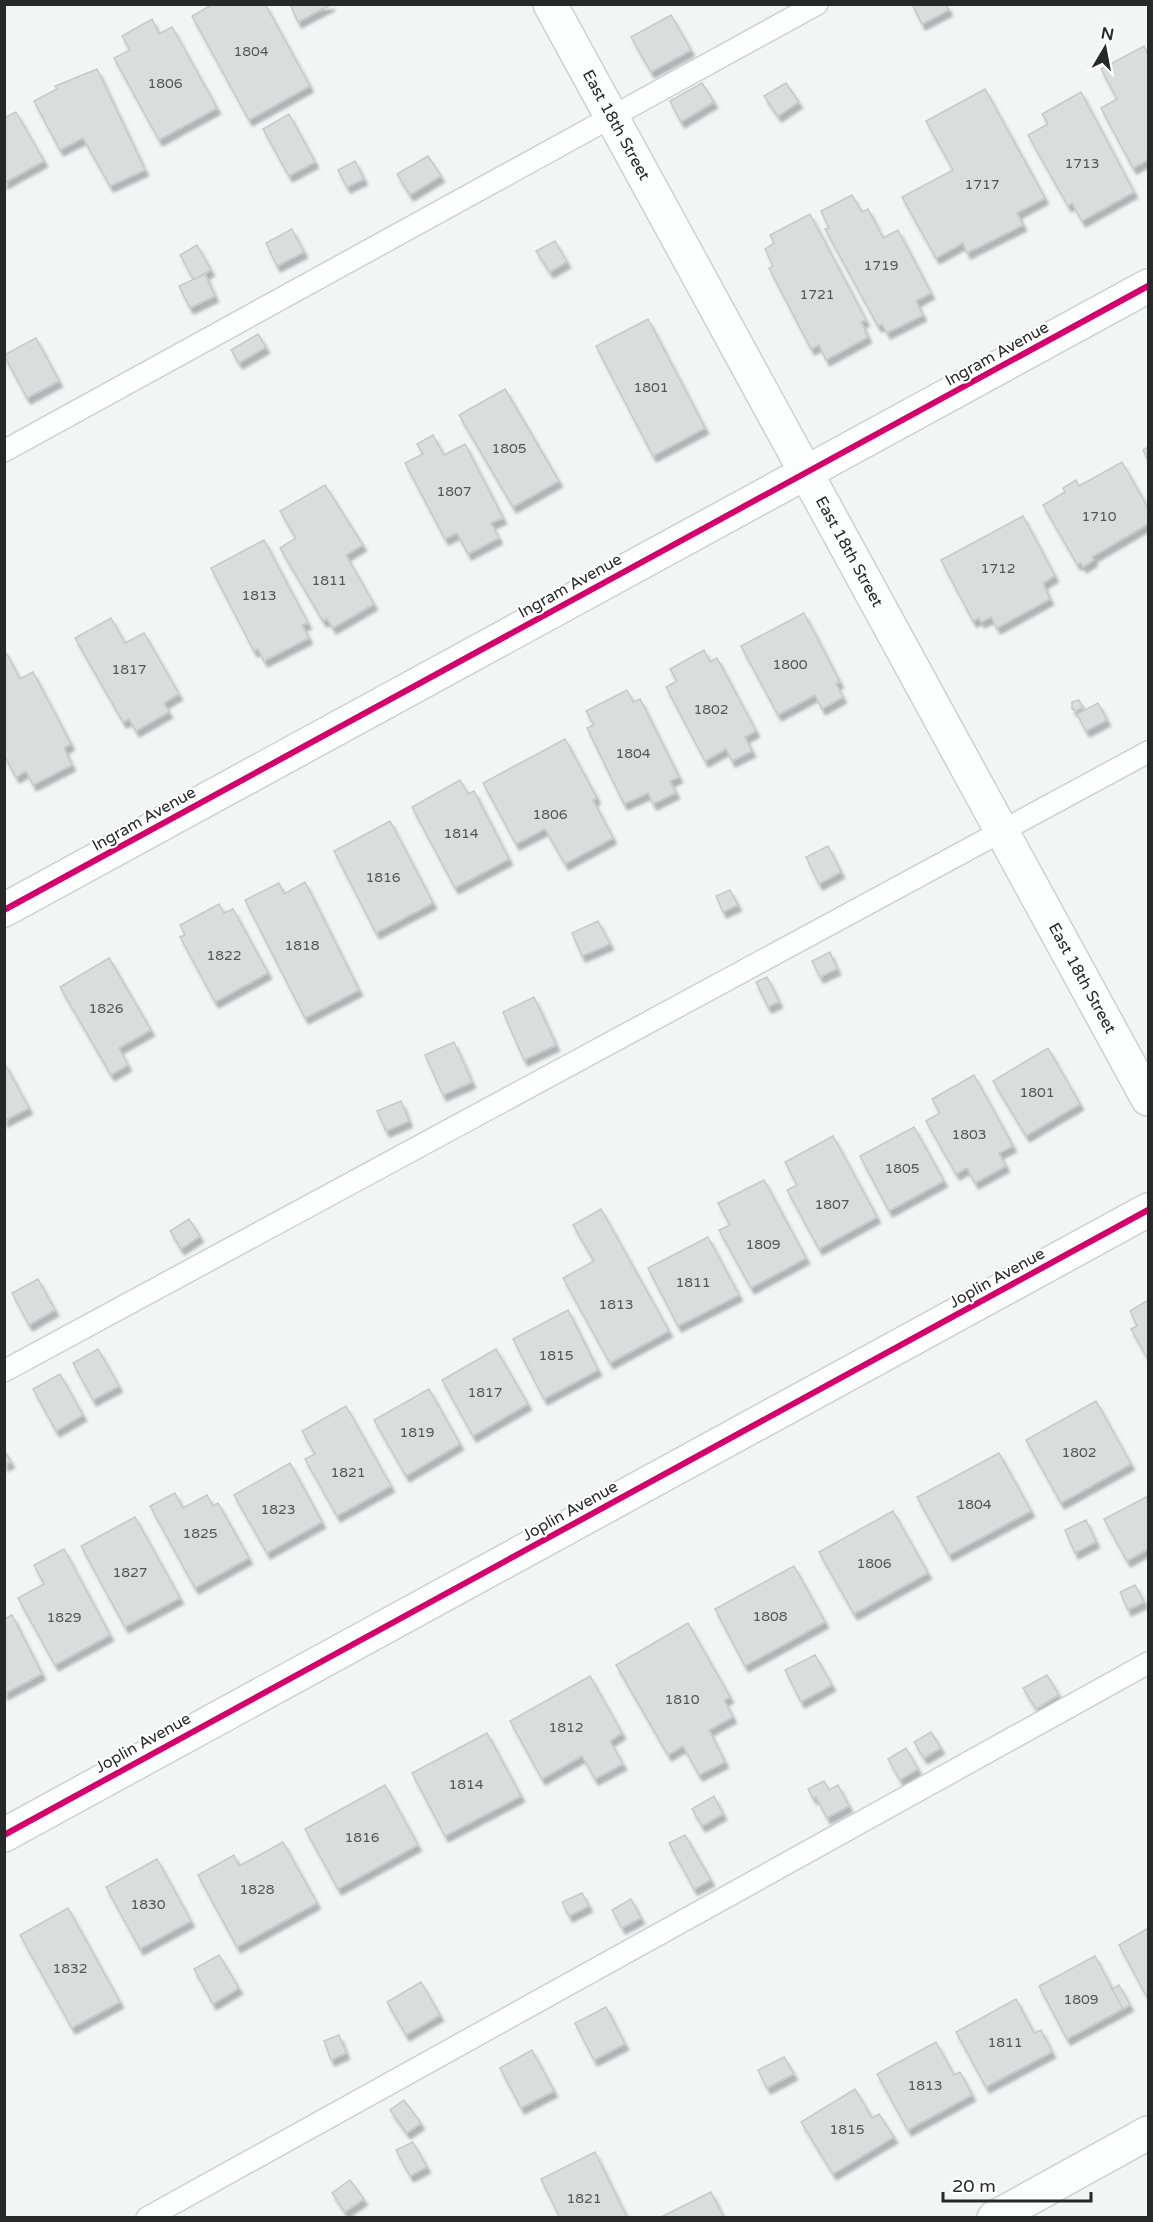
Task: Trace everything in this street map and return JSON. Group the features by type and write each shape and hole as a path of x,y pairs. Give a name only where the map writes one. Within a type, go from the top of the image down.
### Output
{"street":[{"name":"East 18th Street","path":"550,4 1149,1099"},
{"name":"Ingram Avenue","path":"4,910 1149,286"},
{"name":"Joplin Avenue","path":"4,1834 1149,1210"},
{"path":"994,2217 1149,2133"}],"lane":[{"path":"4,451 817,4"},
{"path":"4,1371 1000,830 1149,752"},
{"path":"147,2217 1149,1663"}],"building":[{"path":"213,4 265,4 310,86 249,120 192,16"},
{"path":"290,4 332,4 298,22"},
{"path":"912,4 946,4 949,10 922,24"},
{"path":"671,15 691,50 651,72 631,37"},
{"path":"152,19 159,34 172,27 217,108 159,140 114,58 130,50 122,36"},
{"path":"1144,46 1148,55 1148,160 1133,168 1101,108 1117,99 1101,69"},
{"path":"97,69 145,170 110,186 83,138 60,150 34,101 57,89 55,86"},
{"path":"702,83 714,102 681,122 670,101"},
{"path":"786,83 799,102 778,116 764,96"},
{"path":"985,89 1045,198 1017,213 1023,225 967,253 963,243 936,258 902,197 953,170 926,121"},
{"path":"1081,92 1134,192 1082,221 1072,203 1068,206 1028,135 1048,124 1042,114"},
{"path":"16,112 44,161 4,183 4,118"},
{"path":"289,114 315,162 289,176 263,129"},
{"path":"428,156 441,176 410,195 397,174"},
{"path":"355,161 364,179 347,187 338,170"},
{"path":"852,195 862,212 868,209 883,238 898,230 931,293 916,301 923,315 887,333 882,324 878,326 825,229 829,228 821,211"},
{"path":"810,214 866,320 861,322 868,337 826,360 819,345 811,349 769,268 773,266 765,249 774,243 770,235"},
{"path":"292,229 304,252 277,266 266,243"},
{"path":"555,241 567,262 550,272 536,251"},
{"path":"197,245 211,270 194,280 180,255"},
{"path":"205,274 215,296 190,308 179,286"},
{"path":"648,319 705,428 653,456 596,346"},
{"path":"258,334 266,347 239,363 231,350"},
{"path":"36,338 59,381 27,398 4,355"},
{"path":"505,389 559,481 513,507 459,415"},
{"path":"433,435 444,455 465,444 503,518 491,523 499,538 468,554 457,533 445,539 405,463 423,454 417,444"},
{"path":"1148,447 1148,460 1143,450"},
{"path":"1122,462 1148,508 1148,524 1092,557 1094,560 1083,567 1081,563 1077,564 1043,505 1065,492 1063,488 1076,480 1079,486"},
{"path":"325,485 363,545 346,555 374,604 333,628 327,619 323,621 280,548 296,538 280,511"},
{"path":"1023,516 1055,576 1043,583 1050,599 997,628 991,617 981,622 979,618 973,621 941,560"},
{"path":"264,540 308,623 302,625 309,638 264,661 258,649 254,651 211,568"},
{"path":"804,613 840,682 836,684 843,697 822,709 815,695 778,715 741,646"},
{"path":"111,618 125,643 144,633 179,694 164,703 169,712 136,731 129,719 123,722 75,638"},
{"path":"4,649 20,679 33,672 71,744 64,748 72,765 33,785 26,771 16,777 4,755"},
{"path":"704,650 710,662 717,658 756,731 745,737 752,751 732,761 726,749 705,761 666,687 677,681 670,669"},
{"path":"627,690 633,702 640,699 679,777 670,781 676,793 653,804 648,793 624,804 587,728 594,725 586,711"},
{"path":"1079,700 1083,707 1076,711 1072,709 1072,702"},
{"path":"1098,703 1107,720 1086,731 1077,714"},
{"path":"565,739 597,798 593,800 613,838 565,864 545,829 516,844 483,783"},
{"path":"460,780 468,794 474,791 509,859 455,888 412,807"},
{"path":"390,821 433,903 376,933 334,851"},
{"path":"828,846 841,872 819,884 806,857"},
{"path":"305,882 359,990 305,1018 245,900 279,883 284,894"},
{"path":"730,890 738,905 723,912 716,896"},
{"path":"219,904 224,913 233,909 268,973 215,1002 180,937 185,935 180,925"},
{"path":"598,921 610,944 582,956 572,933"},
{"path":"830,952 837,969 820,977 812,961"},
{"path":"109,958 151,1030 119,1048 128,1065 111,1075 60,987"},
{"path":"767,977 779,1002 768,1007 756,982"},
{"path":"534,997 556,1045 524,1060 503,1012"},
{"path":"454,1042 472,1082 443,1095 425,1055"},
{"path":"1048,1048 1080,1104 1026,1136 993,1081"},
{"path":"4,1062 29,1108 4,1121"},
{"path":"974,1075 1013,1146 999,1153 1006,1166 975,1183 967,1168 956,1174 926,1121 940,1113 932,1099"},
{"path":"401,1101 409,1121 386,1131 377,1111"},
{"path":"914,1127 944,1181 889,1211 860,1156"},
{"path":"833,1136 877,1217 819,1249 787,1190 797,1185 785,1162"},
{"path":"764,1180 806,1258 751,1288 719,1230 730,1225 718,1203"},
{"path":"601,1209 669,1331 610,1363 563,1278 594,1261 573,1225"},
{"path":"189,1219 200,1236 181,1249 170,1231"},
{"path":"708,1237 739,1295 678,1326 648,1268"},
{"path":"38,1279 55,1310 29,1325 12,1293"},
{"path":"1148,1300 1148,1359 1131,1329 1137,1326 1130,1311"},
{"path":"568,1310 598,1370 544,1399 513,1339"},
{"path":"98,1349 119,1386 93,1400 73,1363"},
{"path":"496,1349 528,1404 473,1436 442,1380"},
{"path":"60,1374 83,1415 56,1431 33,1389"},
{"path":"429,1389 460,1444 406,1476 374,1420"},
{"path":"1096,1401 1131,1464 1061,1503 1026,1440"},
{"path":"346,1406 391,1486 337,1516 305,1459 315,1454 302,1431"},
{"path":"4,1450 11,1462 4,1465"},
{"path":"999,1453 1031,1511 949,1555 917,1497"},
{"path":"290,1463 322,1522 267,1553 234,1495"},
{"path":"175,1493 183,1508 207,1495 213,1506 218,1503 249,1558 195,1588 150,1506"},
{"path":"1148,1496 1148,1549 1127,1561 1104,1519"},
{"path":"893,1511 928,1573 854,1614 819,1552"},
{"path":"135,1517 180,1598 125,1627 81,1546"},
{"path":"1086,1520 1096,1542 1075,1553 1065,1530"},
{"path":"64,1549 110,1635 55,1665 18,1598 44,1584 34,1565"},
{"path":"794,1566 825,1622 745,1666 715,1609"},
{"path":"1135,1585 1144,1602 1128,1610 1120,1592"},
{"path":"12,1615 42,1674 4,1694 4,1619"},
{"path":"688,1623 730,1697 724,1700 733,1717 709,1730 725,1762 699,1775 683,1746 668,1755 616,1665"},
{"path":"815,1655 832,1685 801,1702 785,1670"},
{"path":"1047,1675 1059,1695 1036,1709 1023,1688"},
{"path":"590,1676 622,1733 610,1741 623,1764 595,1779 582,1756 542,1779 510,1721"},
{"path":"931,1732 941,1748 924,1758 914,1742"},
{"path":"487,1733 521,1796 445,1836 412,1773"},
{"path":"906,1748 918,1769 900,1780 888,1759"},
{"path":"824,1781 829,1790 838,1785 849,1806 827,1818 816,1797 813,1798 808,1789"},
{"path":"385,1785 418,1845 338,1889 305,1829"},
{"path":"714,1796 723,1814 702,1826 692,1809"},
{"path":"685,1835 711,1880 694,1889 669,1843"},
{"path":"283,1842 317,1903 237,1947 198,1875 234,1855 239,1866"},
{"path":"157,1859 191,1921 140,1949 106,1887"},
{"path":"582,1893 589,1906 569,1916 562,1902"},
{"path":"631,1899 641,1918 622,1928 612,1910"},
{"path":"68,1908 120,2002 72,2028 20,1935"},
{"path":"1148,1928 1148,1994 1146,1995 1119,1945"},
{"path":"219,1955 239,1988 213,2004 194,1969"},
{"path":"1095,1956 1123,2009 1067,2039 1039,1986"},
{"path":"421,1982 440,2015 406,2035 387,2002"},
{"path":"1119,1985 1130,2005 1123,2009 1112,1989"},
{"path":"1016,1999 1034,2033 1041,2030 1052,2052 986,2087 956,2032"},
{"path":"606,2007 625,2044 594,2060 575,2023"},
{"path":"339,2035 346,2053 331,2060 324,2041"},
{"path":"936,2042 954,2075 960,2072 972,2095 908,2130 877,2074"},
{"path":"532,2050 554,2091 521,2108 500,2068"},
{"path":"784,2057 794,2074 767,2088 758,2070"},
{"path":"855,2089 872,2118 879,2114 894,2137 833,2174 801,2122"},
{"path":"404,2100 421,2123 407,2133 390,2110"},
{"path":"413,2142 427,2167 410,2176 396,2150"},
{"path":"595,2152 627,2218 560,2218 541,2179"},
{"path":"350,2180 364,2199 345,2212 332,2193"},
{"path":"711,2192 724,2218 659,2218"}],"cycle path":[{"path":"4,910 1148,286"},
{"path":"4,1835 1148,1210"}]}
